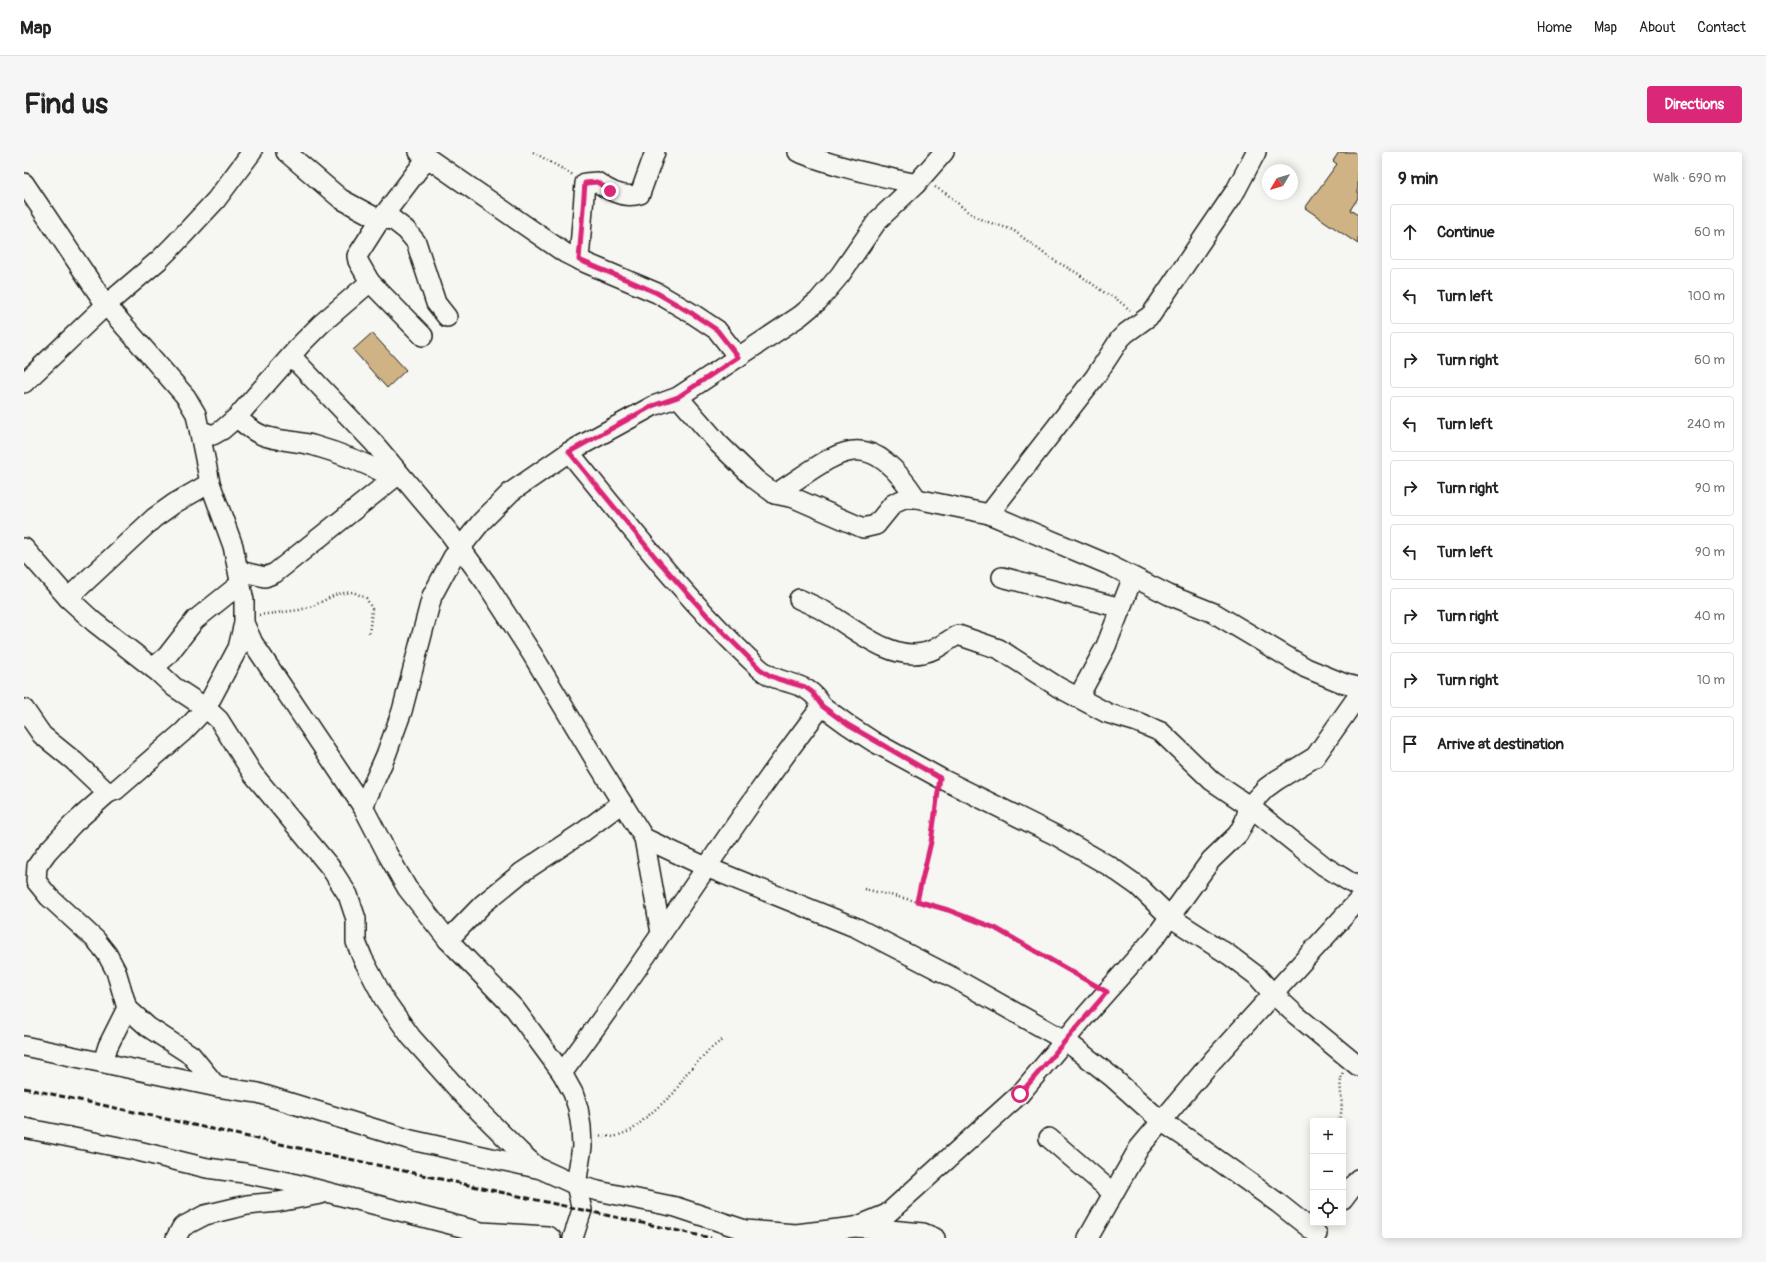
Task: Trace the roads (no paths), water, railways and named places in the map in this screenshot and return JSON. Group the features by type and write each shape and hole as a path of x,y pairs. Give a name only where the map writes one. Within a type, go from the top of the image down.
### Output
{"street":[{"path":"24,383 106,305 159,260 173,246 216,200 252,152"},
{"path":"286,152 341,199 380,220 392,219 406,230 416,242 436,303 446,317"},
{"path":"579,260 585,183 597,182 610,191 625,195 640,194 655,152"},
{"path":"798,152 818,160 857,171 918,182"},
{"path":"363,807 386,755 402,712 432,596 442,575 461,547 482,521 511,492 569,452 646,409 678,397 800,316 818,301 840,275 878,220 918,182 944,152"},
{"path":"989,514 1095,378 1120,339 1151,315 1236,190 1256,152"},
{"path":"423,336 370,282 358,261 357,256 423,155 565,253 638,284 693,314 717,330 738,357"},
{"path":"24,183 106,305 186,397 196,414 201,431 210,483 233,546 244,601 244,620 238,648 206,708 183,732 116,790 108,793 73,824 47,852 37,866 36,882 48,897 96,940 107,954 116,971 127,1008 148,1027 191,1055 217,1087"},
{"path":"201,431 213,435 222,430 237,417 321,324 370,282"},
{"path":"291,356 368,436 396,476 461,547 532,654 644,838 661,933"},
{"path":"678,397 719,444 756,480 776,494 794,498 863,528 876,525 893,504 899,500 917,499 989,514 1107,564 1169,595 1214,613 1306,668 1345,684 1358,687"},
{"path":"237,417 248,428 261,436 313,446 396,476"},
{"path":"776,494 832,456 851,451 866,451 878,455 888,464 905,481 917,499"},
{"path":"569,452 652,553 726,635 760,669 769,675 805,687 812,692 822,706 868,738 940,778 1057,836 1111,867 1138,886 1170,917 1229,955 1256,976 1272,994 1354,1063"},
{"path":"153,668 167,656 195,620 239,578 270,576 396,476"},
{"path":"68,598 154,518 175,503 210,483"},
{"path":"24,548 68,598 174,686 206,708 219,720 253,774 330,867 348,895 356,919 356,942 363,960 384,998 411,1038 503,1135 532,1164 541,1170"},
{"path":"1002,577 1121,608"},
{"path":"1078,698 1106,646 1133,577"},
{"path":"799,599 824,611 878,644 902,654 924,653 935,649 947,640 958,635 999,649 1058,687 1107,713 1138,722 1161,732 1212,781 1249,806 1324,866 1358,887"},
{"path":"244,620 250,638 363,807 407,888 448,940 515,1009 562,1073 573,1093 578,1108 582,1133 582,1147 576,1185 582,1210 573,1238"},
{"path":"855,1227 888,1214 1020,1094 1125,972 1170,917 1212,860 1238,834 1245,821 1249,806 1266,788 1315,757 1358,696"},
{"path":"562,1073 626,986 777,764 822,706"},
{"path":"24,710 42,735 74,760 108,793"},
{"path":"448,940 483,904 521,873 583,832 622,803"},
{"path":"644,838 706,867 857,928 954,978 1066,1041 1112,1077 1161,1121 1318,1232"},
{"path":"1088,1238 1139,1148 1212,1060 1358,901"},
{"path":"103,1062 108,1046 127,1008"},
{"path":"24,1046 217,1087 258,1093 411,1140 541,1170 576,1185 676,1207 744,1230 796,1234 855,1227 923,1234 935,1238"},
{"path":"24,1128 134,1150 207,1168 244,1173 288,1182 480,1235 547,1236 551,1238"},
{"path":"1049,1138 1114,1193"},
{"path":"1346,1195 1358,1179"},
{"path":"176,1238 182,1227 205,1215 247,1205 278,1202 326,1193"}],"railway":[{"path":"24,1088 711,1238"}]}
